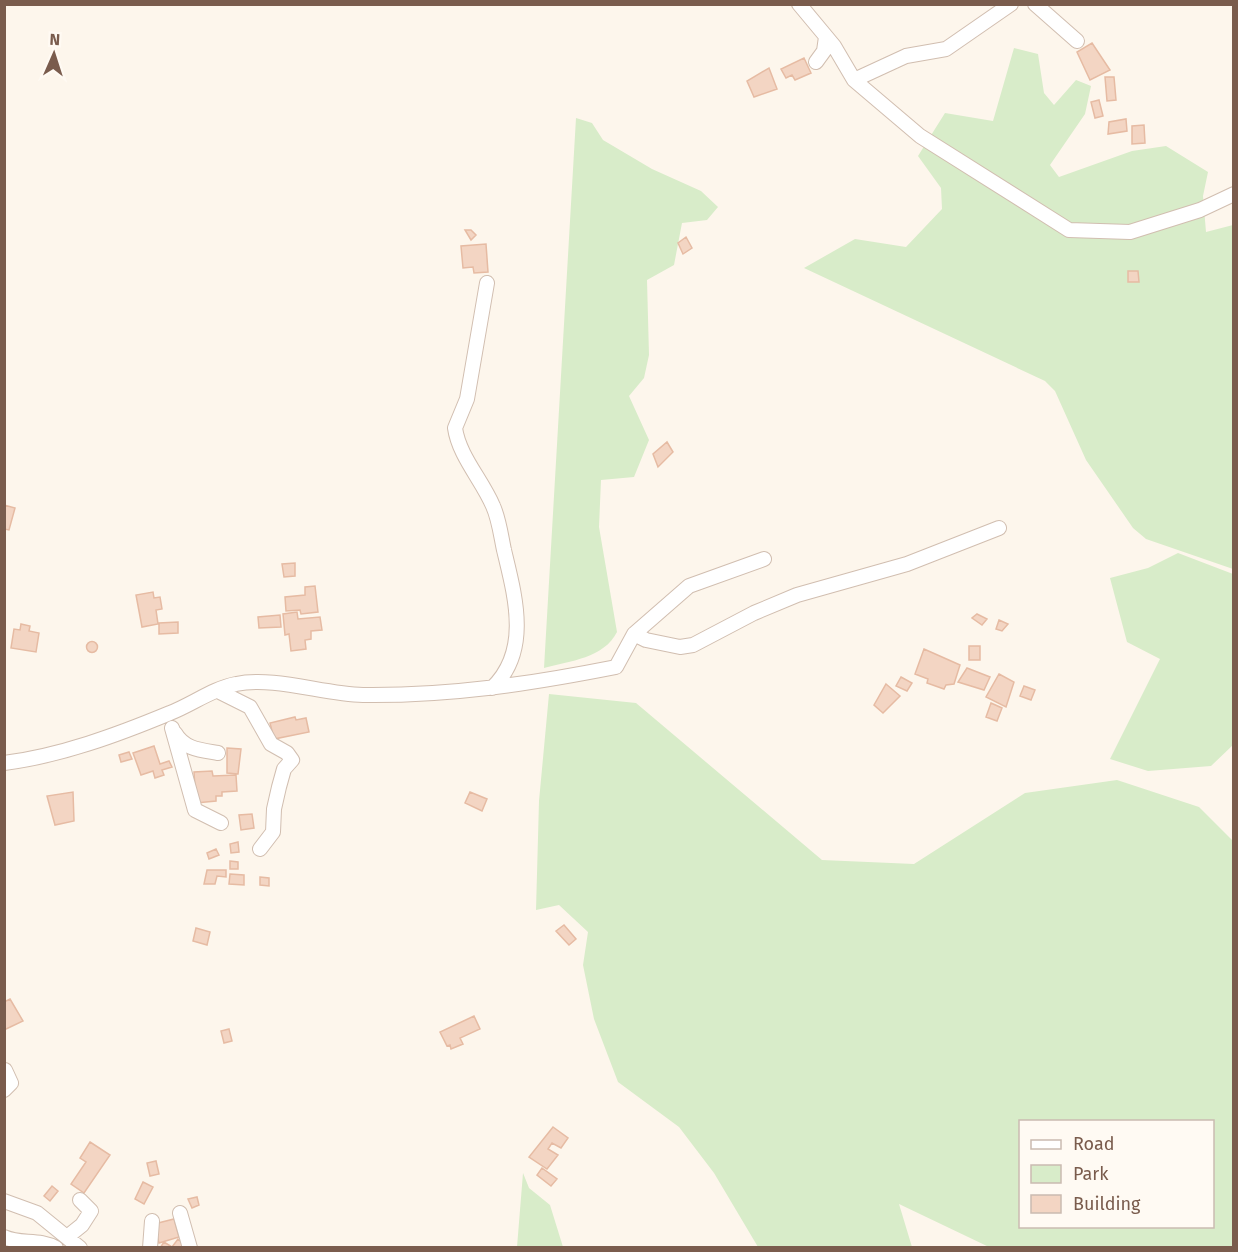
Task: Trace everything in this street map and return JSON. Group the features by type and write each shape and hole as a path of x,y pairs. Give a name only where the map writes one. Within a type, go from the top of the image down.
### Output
{"street":[{"path":"800,4 826,37 854,80 920,136 1069,230 1130,231 1149,227 1200,210 1233,194"},
{"path":"1035,4 1077,41"},
{"path":"854,80 906,56 946,49 1007,6"},
{"path":"816,62 824,51 826,37"},
{"path":"488,283 467,399 455,428 473,471 493,507 515,590 514,654 506,675 492,688"},
{"path":"634,634 646,640 680,647 693,645 754,613 797,595 907,564 999,528"},
{"path":"4,763 49,756 168,721 236,684 266,683 350,694 418,696 521,686 616,667 634,634 689,586 764,559"},
{"path":"218,692 250,707 271,744 287,753 291,760 284,769 279,787 274,809 273,832 260,849"},
{"path":"168,721 179,740 194,749 218,753"},
{"path":"168,721 195,810 221,824"},
{"path":"4,1090 11,1083 5,1070"},
{"path":"67,1237 82,1225 91,1211 80,1200"},
{"path":"4,1201 37,1213 80,1248"},
{"path":"180,1213 190,1248"},
{"path":"150,1248 152,1221"},
{"path":"4,1237 10,1240 36,1240 56,1248"}],"green space":[{"path":"1014,48 1038,54 1044,93 1054,105 1076,80 1091,86 1085,114 1050,165 1059,177 1132,151 1166,146 1208,172 1203,196 1206,232 1233,225 1233,569 1146,539 1133,528 1086,460 1055,391 1045,381 804,268 855,239 906,247 942,209 941,188 918,156 945,113 993,121"},
{"path":"576,118 592,123 603,140 652,169 701,191 718,207 707,220 682,223 674,265 647,280 649,355 644,378 629,396 649,440 634,477 601,480 599,527 617,632 604,648 595,653 544,668"},
{"path":"1178,553 1233,574 1233,745 1211,766 1148,771 1110,759 1160,659 1127,642 1110,578 1148,568"},
{"path":"549,694 636,703 822,860 914,864 1025,793 1117,780 1199,807 1233,841 1233,1247 989,1247 899,1204 912,1247 758,1247 714,1173 679,1127 618,1082 594,1019 583,965 588,932 559,905 536,910 539,801"},
{"path":"523,1173 529,1188 550,1205 563,1247 517,1247"}],"building":[{"path":"1092,43 1110,70 1090,80 1077,52"},
{"path":"804,58 811,73 795,80 792,75 786,78 781,69"},
{"path":"769,68 777,89 754,97 747,81"},
{"path":"1105,77 1114,77 1116,100 1107,101"},
{"path":"1099,100 1103,116 1095,118 1091,102"},
{"path":"1126,119 1127,131 1108,134 1109,122"},
{"path":"1144,125 1145,143 1132,144 1132,126"},
{"path":"465,230 471,230 476,235 471,240"},
{"path":"686,237 692,248 683,254 678,243"},
{"path":"486,244 488,272 474,273 473,267 463,268 461,246"},
{"path":"1128,271 1138,271 1139,282 1128,282"},
{"path":"667,442 673,452 658,467 653,454"},
{"path":"4,505 15,508 9,530 4,529"},
{"path":"295,563 295,576 284,577 282,564"},
{"path":"315,586 318,612 301,614 300,610 286,611 285,597 305,595 305,587"},
{"path":"153,592 154,598 160,597 162,609 156,610 158,624 142,627 136,595"},
{"path":"297,612 298,619 320,617 322,630 311,631 311,639 305,640 306,649 291,651 289,634 285,635 283,614"},
{"path":"977,614 987,619 982,625 972,618"},
{"path":"280,615 281,627 259,628 258,617"},
{"path":"999,620 1008,624 1002,631 996,629"},
{"path":"178,622 178,633 159,634 159,623"},
{"path":"21,624 30,626 29,631 39,633 36,652 11,648 14,629 20,630"},
{"path":"92,641 98,647 92,653 86,647"},
{"path":"969,646 980,646 980,660 969,660"},
{"path":"924,649 960,665 954,684 946,685 944,689 927,683 928,679 915,674"},
{"path":"967,668 990,677 984,690 958,682"},
{"path":"999,674 1014,682 1006,707 986,697"},
{"path":"901,677 912,683 907,691 896,686"},
{"path":"886,684 900,696 883,713 874,705"},
{"path":"1024,686 1035,690 1031,700 1020,696"},
{"path":"991,703 1002,708 997,721 986,717"},
{"path":"295,717 296,720 306,718 309,732 274,739 270,723"},
{"path":"154,746 160,764 169,761 172,767 162,770 164,775 155,778 153,771 141,775 133,753"},
{"path":"227,748 241,749 238,774 227,773"},
{"path":"129,752 132,759 121,762 119,755"},
{"path":"212,771 213,776 236,775 237,791 222,792 222,796 216,796 216,801 196,803 194,772"},
{"path":"73,792 74,821 55,825 47,796"},
{"path":"470,792 487,799 482,811 465,803"},
{"path":"252,814 254,828 241,830 239,815"},
{"path":"238,842 239,852 231,853 230,844"},
{"path":"216,849 219,855 209,859 207,853"},
{"path":"230,861 238,862 238,869 230,869"},
{"path":"207,870 226,870 226,877 217,876 215,884 204,884"},
{"path":"230,874 244,875 244,885 229,884"},
{"path":"260,877 269,878 269,886 260,885"},
{"path":"564,925 576,939 569,945 556,931"},
{"path":"196,928 210,932 207,945 193,941"},
{"path":"10,999 23,1021 4,1030 4,1002"},
{"path":"474,1016 480,1029 460,1038 463,1044 451,1049 450,1045 447,1046 440,1032"},
{"path":"229,1029 232,1041 224,1043 221,1031"},
{"path":"553,1127 568,1138 561,1148 552,1143 548,1149 558,1155 547,1169 529,1157"},
{"path":"90,1142 110,1155 84,1193 71,1184 86,1162 80,1158"},
{"path":"156,1161 159,1174 150,1176 147,1163"},
{"path":"542,1168 557,1179 551,1186 537,1175"},
{"path":"143,1182 153,1187 144,1204 135,1199"},
{"path":"52,1186 58,1191 50,1201 44,1196"},
{"path":"197,1197 199,1205 192,1208 188,1199"},
{"path":"174,1219 179,1237 159,1243 154,1224"},
{"path":"178,1239 188,1248 160,1248 164,1242 172,1247"}]}
